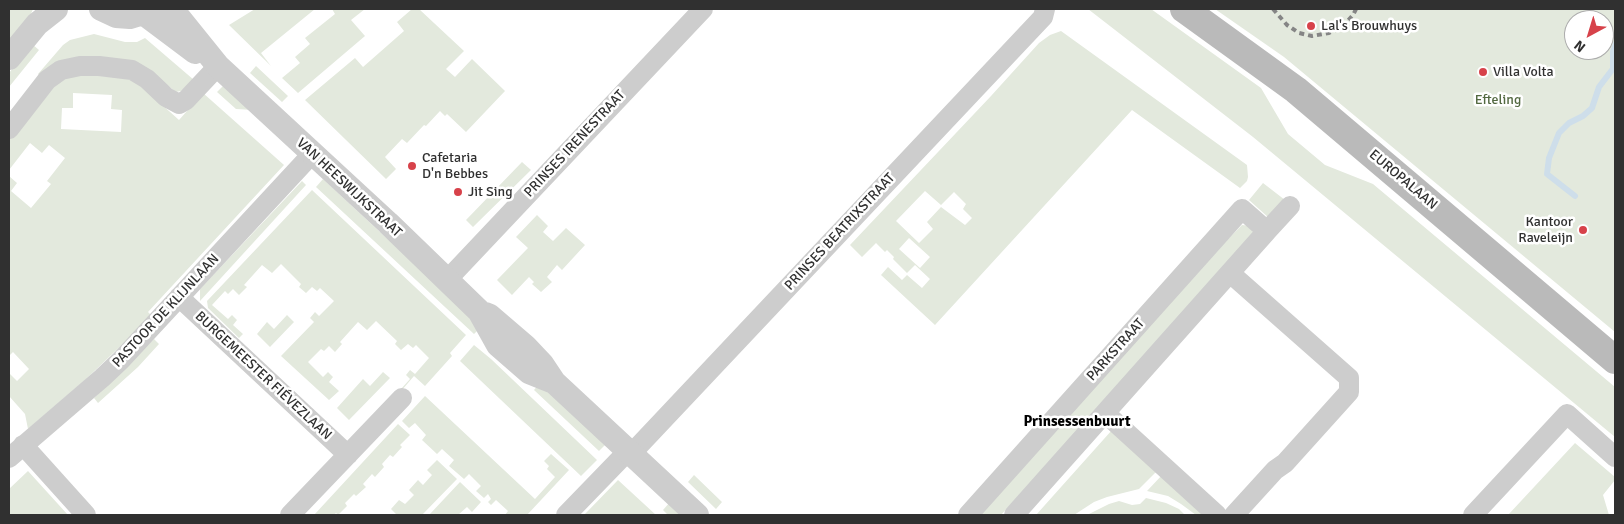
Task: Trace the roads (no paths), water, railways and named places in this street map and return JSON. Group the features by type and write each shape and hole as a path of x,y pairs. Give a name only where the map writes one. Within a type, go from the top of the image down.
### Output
{"main road":[{"name":"EUROPALAAN","path":"1184,9 1296,90 1615,360"}],"street":[{"path":"9,58 37,24 56,9"},
{"path":"100,9 116,16 130,17 146,11"},
{"name":"VAN HEESWIJKSTRAAT","path":"172,9 218,66 479,311 498,345 512,359 529,372 554,382 697,515"},
{"name":"PRINSES IRENESTRAAT","path":"447,280 703,9"},
{"name":"PRINSES BEATRIXSTRAAT","path":"566,515 630,452 1043,18 1045,9"},
{"name":"VAN HEESWIJKSTRAAT","path":"146,11 207,61 218,66"},
{"path":"9,129 47,80 61,70 80,66 100,66 132,70 147,79 166,97 179,104 186,100 218,66"},
{"name":"PASTOOR DE KLIJNLAAN","path":"16,452 102,378 312,154"},
{"path":"1014,515 1290,206"},
{"name":"PARKSTRAAT","path":"968,515 1242,209 1267,231"},
{"path":"1230,273 1349,378 1349,392 1286,463 1275,470 1234,515"},
{"name":"BURGEMEESTER FIÉVEZLAAN","path":"179,297 348,455"},
{"path":"290,515 402,398"},
{"path":"1105,413 1217,515"},
{"path":"1473,515 1567,414 1615,457"},
{"path":"16,452 86,515"}],"water":[{"path":"1615,38 1615,72 1610,68 1610,60 1614,60"}],"waterway":[{"path":"1575,196 1547,174 1549,158 1559,133 1569,123 1583,116 1592,108 1599,87 1612,70"}],"railway":[{"path":"1273,9 1287,25 1299,33 1312,36 1329,33 1343,26 1356,9"}],"place":[{"name":"Lal's Brouwhuys","path":"1311,26"},
{"name":"Villa Volta","path":"1483,72"},
{"name":"Cafetaria D'n Bebbes","path":"412,166"},
{"name":"Jit Sing","path":"458,192"},
{"name":"Kantoor Raveleijn","path":"1583,230"}],"district":[{"name":"Prinsessenbuurt","path":"1077,422"}],"park label":[{"name":"Efteling","path":"1498,100"}]}
